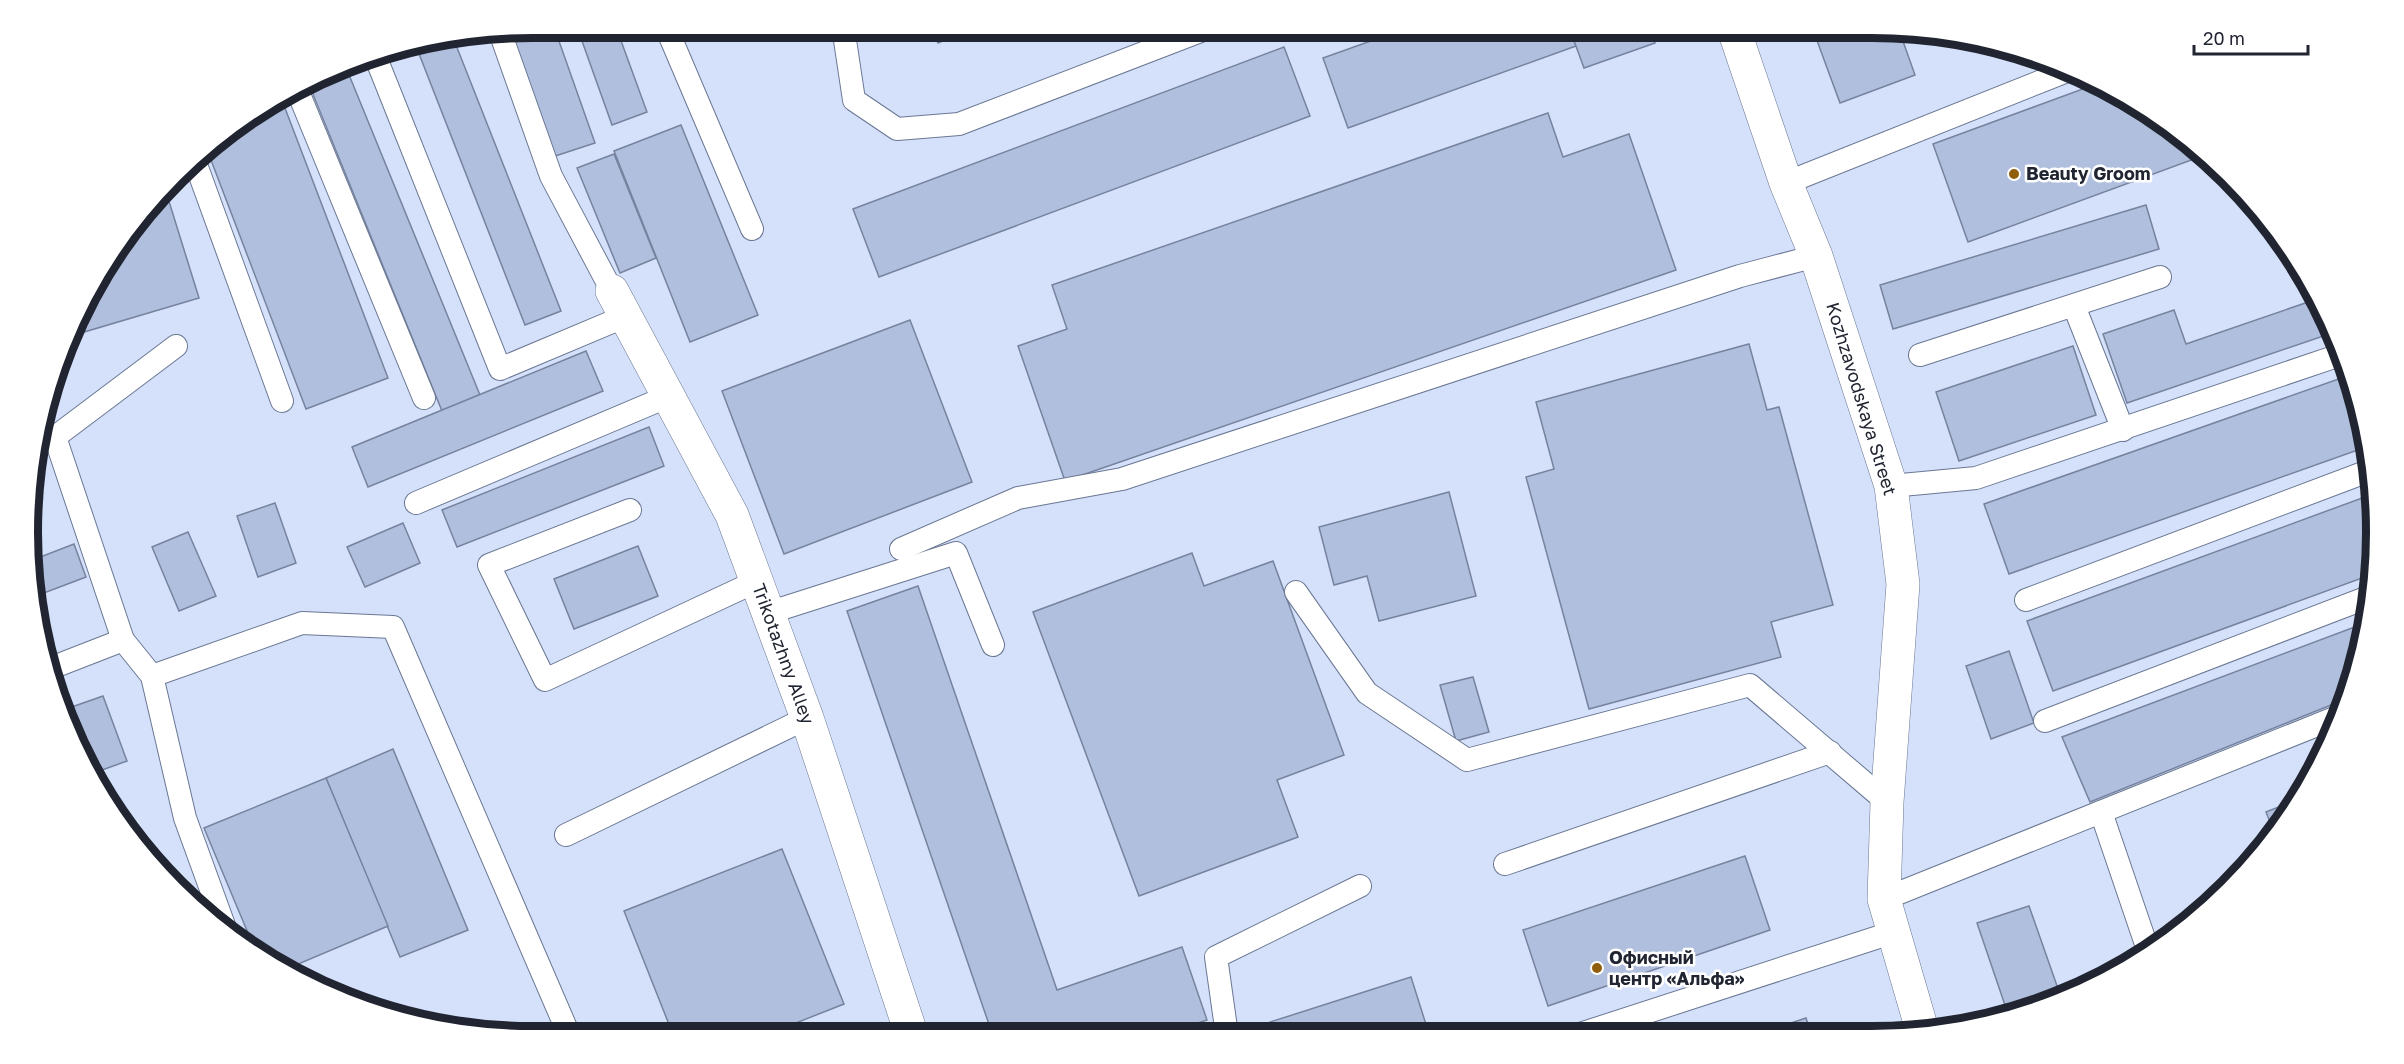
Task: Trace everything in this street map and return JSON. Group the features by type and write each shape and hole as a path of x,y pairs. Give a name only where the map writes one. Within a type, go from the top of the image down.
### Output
{"street":[{"name":"Kozhzavodskaya Street","path":"1737,38 1786,183 1816,256 1891,486 1903,584 1887,802 1884,899 1920,1024"},
{"name":"Trikotazhny Alley","path":"619,303 732,515 807,718 909,1026"}],"lane":[{"path":"671,38 752,229"},
{"path":"845,38 854,100 897,129 959,124 1182,38"},
{"path":"378,62 500,369 619,303 551,176 502,39"},
{"path":"1786,183 2059,74"},
{"path":"300,96 424,398"},
{"path":"197,168 282,401"},
{"path":"902,549 1018,498 1122,479 1740,276 1816,256"},
{"path":"1920,355 2160,277"},
{"path":"2074,306 2123,430"},
{"path":"176,346 55,437 123,640 152,676 185,818 220,916"},
{"path":"1891,486 1976,478 2334,357"},
{"path":"416,502 669,396"},
{"path":"2026,600 2363,473"},
{"path":"630,510 489,565 545,680 757,581"},
{"path":"768,613 956,553 993,645"},
{"path":"1296,592 1367,693 1467,760 1750,685 1887,802"},
{"path":"2045,722 2362,600"},
{"path":"152,676 302,623 393,627 565,1026"},
{"path":"56,666 123,640"},
{"path":"566,835 807,718"},
{"path":"1884,899 2329,720"},
{"path":"1505,864 1830,753"},
{"path":"2101,812 2146,944"},
{"path":"1226,1026 1216,957 1360,886"},
{"path":"1605,1026 1894,932"}],"building":[{"path":"558,38 595,143 549,158 507,39"},
{"path":"581,38 620,38 647,112 612,125"},
{"path":"936,38 950,38 938,43"},
{"path":"1379,38 1573,38 1576,46 1348,128 1323,58"},
{"path":"1573,38 1653,38 1655,43 1584,68"},
{"path":"1816,38 1902,39 1915,75 1840,103"},
{"path":"456,44 561,311 525,325 418,51"},
{"path":"1284,47 1310,116 879,277 853,209"},
{"path":"348,73 480,395 442,411 311,89"},
{"path":"2088,87 2147,121 2196,158 1968,242 1933,144"},
{"path":"284,105 388,378 306,409 210,157 257,121"},
{"path":"1548,113 1563,157 1629,134 1676,270 1065,481 1018,346 1067,329 1052,285"},
{"path":"681,125 758,315 690,342 614,151"},
{"path":"614,154 656,258 620,273 577,168"},
{"path":"168,198 199,298 79,333 88,313 121,257"},
{"path":"2146,205 2159,249 1893,329 1880,285"},
{"path":"2309,302 2326,335 2127,403 2103,334 2174,310 2186,344"},
{"path":"910,320 972,482 784,554 722,391"},
{"path":"1749,344 1767,410 1779,407 1833,605 1771,622 1781,657 1589,709 1526,477 1554,469 1536,402"},
{"path":"2073,346 2096,415 1959,461 1936,392"},
{"path":"586,351 603,391 368,487 352,447"},
{"path":"2342,378 2350,404 2359,449 2009,574 1984,504"},
{"path":"649,427 664,466 457,547 442,510"},
{"path":"1449,492 1476,596 1379,621 1367,576 1334,585 1319,527"},
{"path":"2365,497 2364,577 2053,691 2027,621"},
{"path":"275,503 296,563 258,577 237,516"},
{"path":"403,523 420,563 365,587 347,547"},
{"path":"188,532 216,596 179,611 152,547"},
{"path":"74,544 86,577 42,594 39,558"},
{"path":"638,546 658,596 574,629 554,579"},
{"path":"1192,553 1204,586 1273,561 1344,755 1277,780 1298,837 1139,896 1033,612"},
{"path":"918,586 1057,990 1182,947 1207,1020 1189,1026 990,1026 847,611"},
{"path":"2357,626 2350,660 2336,703 2090,802 2062,737"},
{"path":"2009,651 2034,723 1991,739 1966,666"},
{"path":"1473,677 1489,732 1456,741 1440,685"},
{"path":"103,696 127,761 99,771 88,751 70,708"},
{"path":"393,749 468,930 400,957 326,778"},
{"path":"326,778 388,926 295,966 250,938 204,828"},
{"path":"2284,805 2271,824 2266,812"},
{"path":"782,849 844,1004 788,1026 670,1026 624,911"},
{"name":"Офисный центр «Альфа»","path":"1745,856 1770,930 1548,1006 1523,930"},
{"path":"2029,906 2058,990 2006,1008 1977,923"},
{"path":"1411,977 1426,1026 1258,1026"},
{"path":"1806,1018 1809,1026 1782,1026"}],"place":[{"name":"Beauty Groom","path":"2014,174"},
{"name":"Офисный центр «Альфа»","path":"1597,968"}]}
